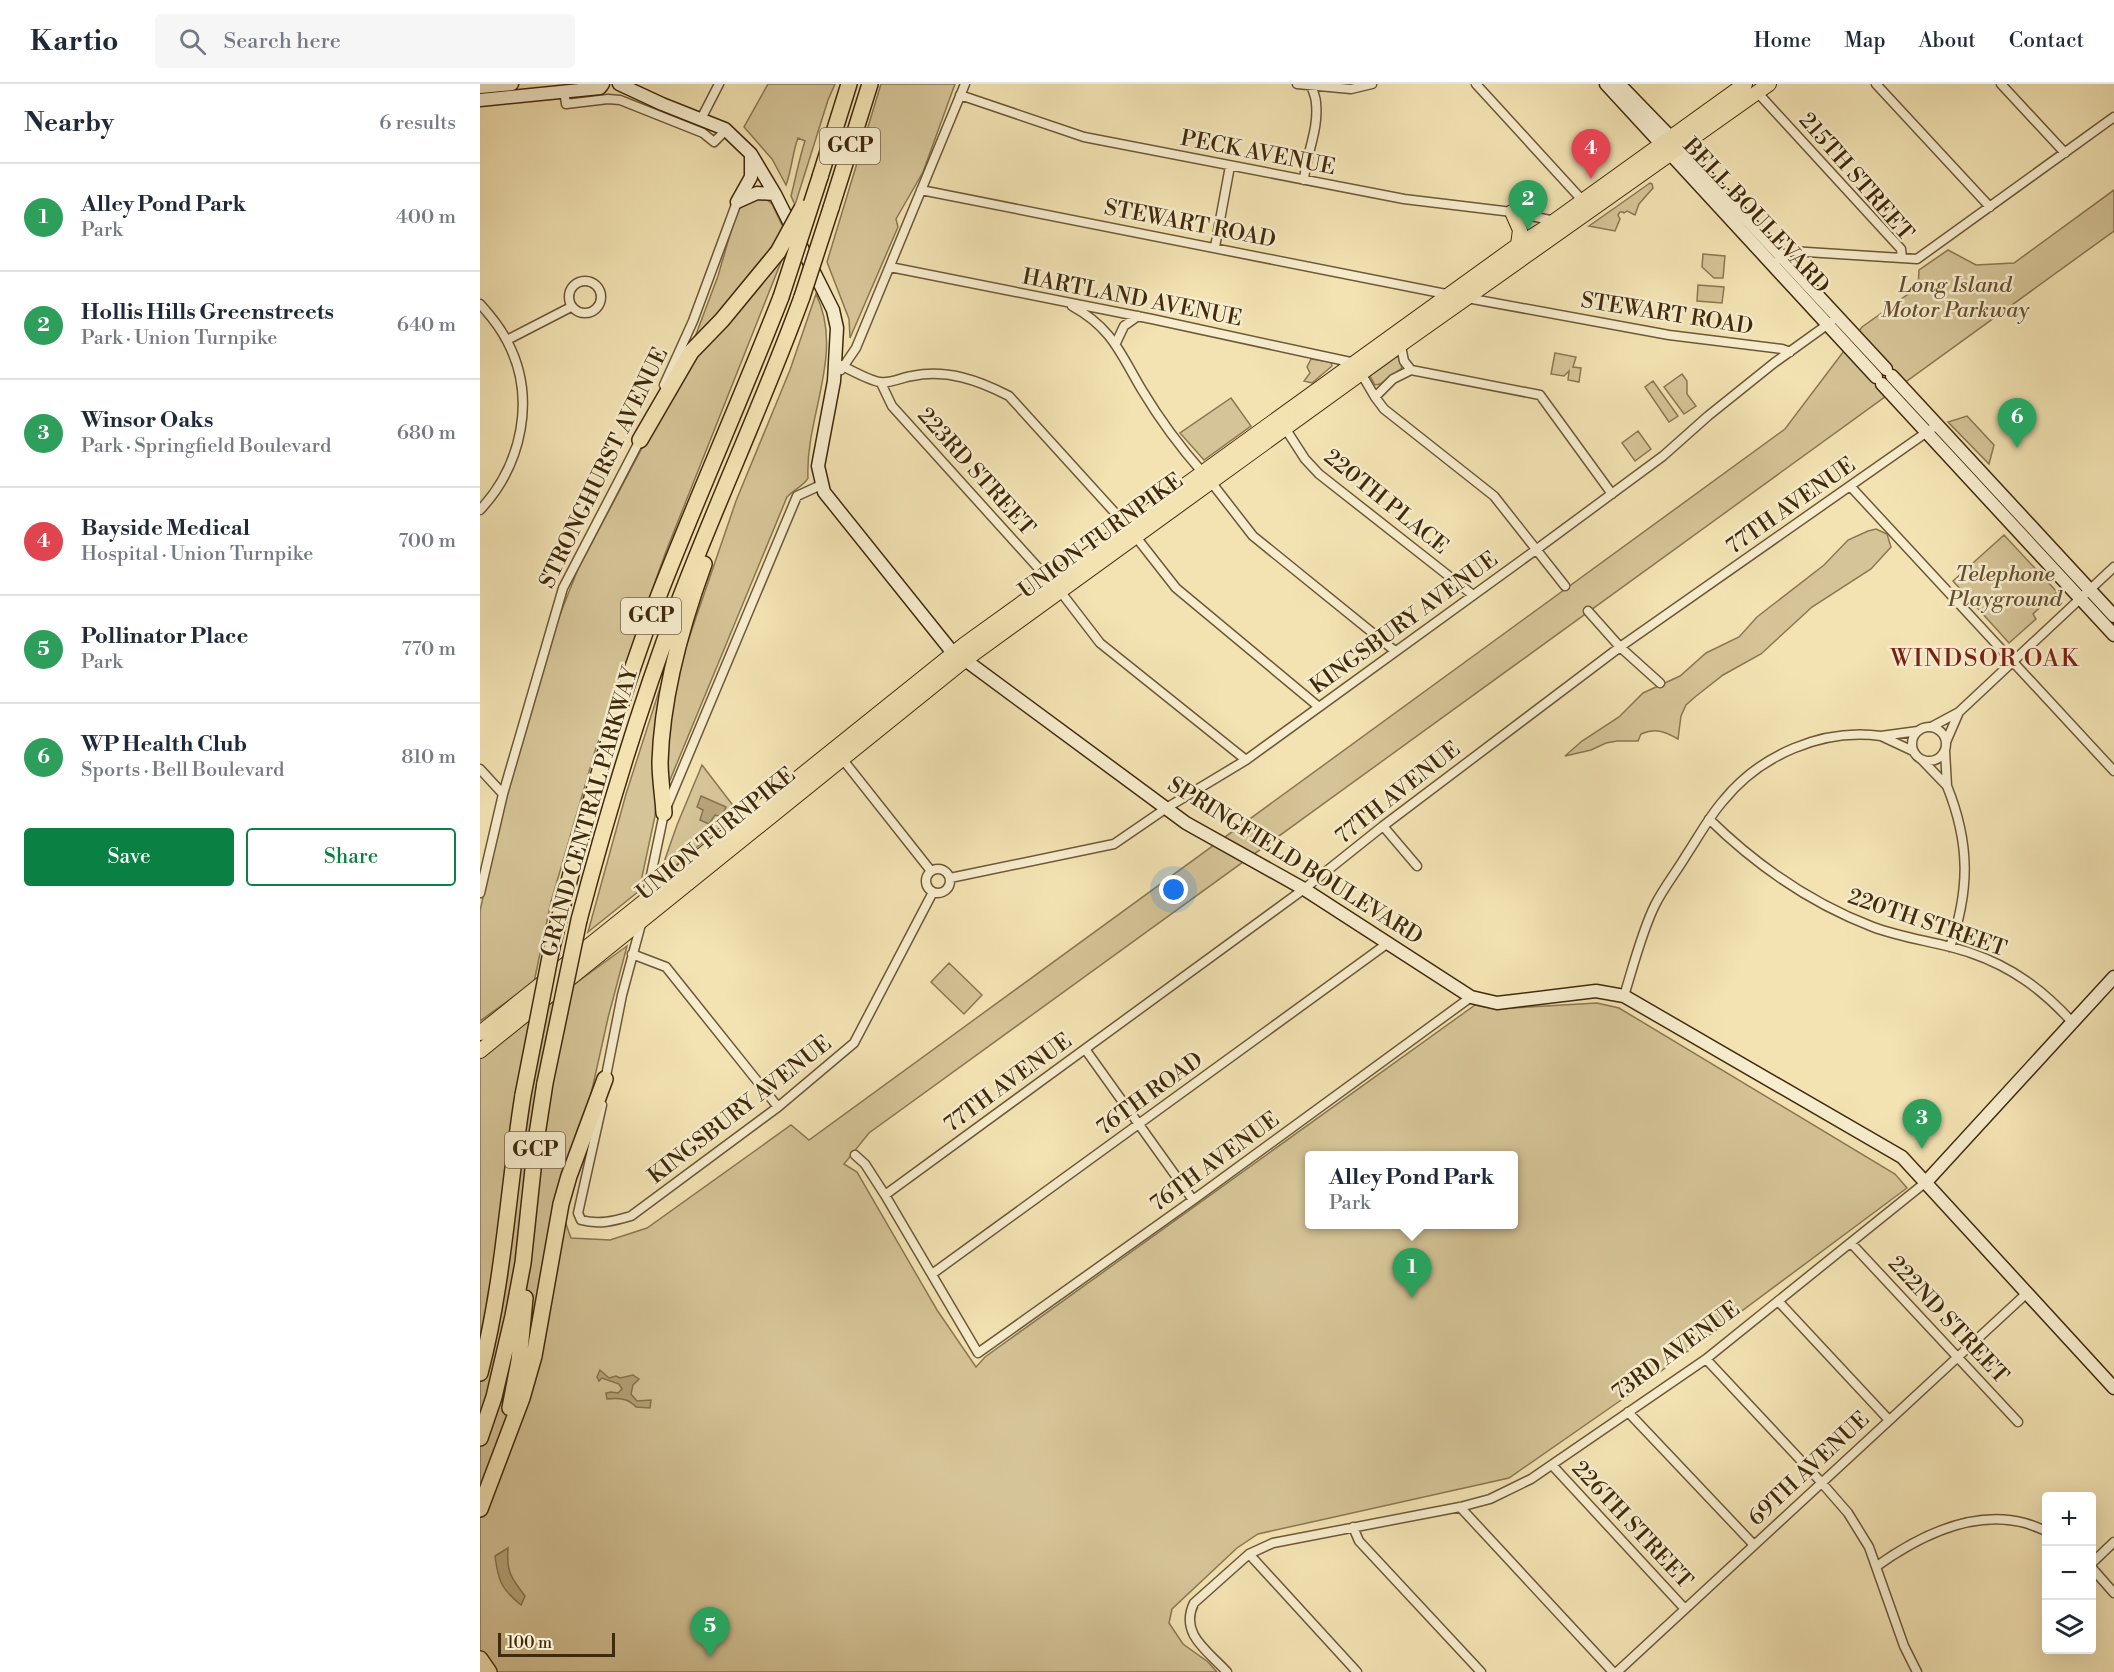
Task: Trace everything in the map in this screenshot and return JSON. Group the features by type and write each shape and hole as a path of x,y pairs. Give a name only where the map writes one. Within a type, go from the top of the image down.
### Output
{"highway":[{"name":"GRAND CENTRAL PARKWAY","path":"490,1312 507,1215 522,1095 552,947 592,795 635,663 685,530 781,297 849,84"},
{"name":"GRAND CENTRAL PARKWAY","path":"480,1438 518,1317 527,1217 545,1083 579,920 612,801 654,671 698,552 802,297 870,84"},
{"path":"640,440 691,352 722,320 778,252 820,177"},
{"path":"664,813 660,764 663,717 668,686 700,573 769,382"},
{"path":"480,1509 522,1398 534,1356 550,1260 569,1176 605,1079"},
{"path":"480,1332 490,1312"},
{"path":"480,1373 490,1312"},
{"path":"480,1509 510,1412 519,1361 518,1317"},
{"path":"480,1659 489,1672"}],"main road":[{"path":"480,87 512,84"},
{"path":"480,100 600,88 603,84"},
{"path":"619,84 726,130 751,154 775,194 833,310 837,328 839,364 818,466 821,485"},
{"name":"BELL BOULEVARD","path":"1606,84 1781,256 1889,372 1931,429 2114,635"},
{"name":"BELL BOULEVARD","path":"1618,84 1772,265 1879,380 1931,429 2114,616"},
{"name":"UNION TURNPIKE","path":"480,1033 833,749 1358,368 1401,345 1467,298 1670,146 1745,84"},
{"name":"UNION TURNPIKE","path":"1207,478 1285,428 1358,368 1518,245 1583,201 1769,84"},
{"path":"737,202 750,177 751,154"},
{"path":"737,202 757,193 775,194"},
{"path":"1512,212 1520,230 1518,245"},
{"name":"SPRINGFIELD BOULEVARD","path":"821,485 824,492 940,638 960,656 1168,807 1186,823 1304,889 1471,997 1497,1003 1596,991 1624,996 1902,1157 2114,1388"},
{"name":"UNION TURNPIKE","path":"480,1051 842,760 960,656"},
{"name":"73RD AVENUE","path":"1926,1182 2114,977"}],"street":[{"path":"701,119 719,84"},
{"path":"965,84 856,348 839,364 881,383 914,375 959,375 990,386 1009,396 1132,532 1176,588 1319,707"},
{"path":"1297,84 1351,89 1372,84"},
{"path":"1476,84 1583,201"},
{"path":"1876,84 1990,207"},
{"path":"2001,84 2065,153"},
{"path":"1304,180 1305,166 1315,134 1317,102 1311,85"},
{"path":"564,91 566,104 608,99 620,100 703,133 714,142 726,130"},
{"name":"215TH STREET","path":"1757,92 1901,249 1902,258"},
{"name":"PECK AVENUE","path":"960,95 1084,137 1404,199 1512,212 1555,221"},
{"path":"1772,265 1781,256 1791,251 1917,259 2114,117"},
{"path":"1215,247 1230,166"},
{"name":"STEWART ROAD","path":"921,190 1451,295"},
{"name":"STRONGHURST AVENUE","path":"480,893 503,794 563,588 640,440 693,321 737,202"},
{"name":"HARTLAND AVENUE","path":"890,267 1138,316 1358,368"},
{"path":"579,282 591,282 600,291 601,303 593,312 581,314 571,307 568,295 570,289 579,282"},
{"name":"STEWART ROAD","path":"1467,298 1669,335 1782,349 1790,352"},
{"path":"1066,303 1098,324 1116,343 1165,426 1253,536 1395,651"},
{"path":"480,304 507,340 516,360 522,385 521,429 512,464 500,485 480,510"},
{"path":"507,340 571,307"},
{"path":"1116,343 1124,327 1138,316"},
{"name":"KINGSBURY AVENUE","path":"950,878 1114,844 1168,807 1246,760 1537,549 1663,456 1707,416 1838,317"},
{"path":"1401,345 1404,361 1411,370"},
{"path":"1358,368 1384,409 1494,495 1565,586"},
{"path":"1375,397 1393,379 1411,370 1540,395 1612,494"},
{"name":"223RD STREET","path":"881,383 892,406 1055,586 1100,643 1246,760"},
{"name":"220TH PLACE","path":"1285,428 1305,459 1319,474 1473,595"},
{"name":"77TH AVENUE","path":"885,1195 1304,889 1383,826 1620,647 1931,429"},
{"path":"605,1079 664,813 797,496 821,485"},
{"path":"1851,487 2114,771"},
{"path":"1624,996 1655,905 1709,819 1730,792 1749,774 1776,756 1796,747 1831,737 1881,736 1918,730 1931,727 1959,712 2114,567"},
{"path":"1588,611 1620,647 1660,683"},
{"path":"1922,760 1935,760 1945,747 1959,712"},
{"path":"1931,727 1942,734 1947,786 1955,805 1963,836 1966,871 1961,913 1950,948"},
{"path":"1913,751 1912,738 1918,730"},
{"path":"1881,736 1913,751 1947,786"},
{"path":"833,749 931,871"},
{"path":"480,769 503,794"},
{"name":"220TH STREET","path":"1709,819 1768,871 1821,904 1875,928 1907,938 1970,952 1996,963 2041,991 2072,1022"},
{"path":"1383,826 1416,866"},
{"path":"940,869 945,871 950,878 946,890 938,893 933,892 926,883 926,878 931,871 940,869"},
{"name":"KINGSBURY AVENUE","path":"605,1079 605,1091 578,1213 581,1220 606,1223 632,1216 778,1107 854,1043 933,892"},
{"name":"76TH ROAD","path":"933,1274 1388,943"},
{"path":"633,954 666,967 778,1107"},
{"name":"76TH AVENUE","path":"933,1274 978,1353 1193,1200 1471,997"},
{"path":"1084,1049 1193,1200"},
{"path":"855,1155 865,1164 933,1274"},
{"name":"73RD AVENUE","path":"1227,1672 1194,1637 1190,1629 1189,1613 1194,1603 1249,1554 1273,1543 1460,1506 1490,1499 1513,1489 1552,1465 1706,1359 1926,1182"},
{"name":"222ND STREET","path":"1851,1243 2018,1422"},
{"name":"69TH AVENUE","path":"1615,1672 2026,1293"},
{"path":"1778,1301 1889,1420"},
{"path":"1706,1359 1848,1513 1869,1547 1904,1646 1917,1672"},
{"path":"1628,1412 1754,1545"},
{"name":"226TH STREET","path":"1552,1465 1685,1609"},
{"path":"1460,1506 1615,1672"},
{"path":"1877,1566 1922,1537 1966,1522 1998,1519 2024,1522 2042,1529"},
{"path":"1353,1527 1359,1541 1481,1672"},
{"path":"2096,1558 2114,1542"},
{"path":"1249,1554 1357,1672"},
{"path":"2096,1573 2114,1593"}],"green space":[{"path":"768,84 835,84 795,205 791,196 805,141 798,138 786,185 772,159 744,127"},
{"path":"881,84 955,84 923,172 896,219 898,227 850,338 849,319 827,262"},
{"path":"1650,183 1653,188 1639,204 1635,215 1627,211 1620,212 1615,231 1589,226"},
{"name":"Long Island Motor Parkway","path":"2114,190 2114,231 869,1133 844,1164 857,1172 937,1310 976,1367 985,1357 1475,1005 1496,1009 1597,1003 1619,1008 1895,1174 1907,1188 1637,1389 1509,1478 1258,1534 1237,1548 1172,1609 1169,1623 1183,1644 1208,1662 1217,1672 480,1672 480,1059 627,946 585,1121 558,1202 571,1238 610,1240 647,1228 791,1125 809,1140 1785,429 1862,327 1918,287 1919,270 1948,250 1976,265 2014,263"},
{"path":"764,197 772,204 784,229 755,275 695,337 718,276 738,207 743,201"},
{"path":"1703,254 1725,256 1723,278 1714,278 1702,267"},
{"path":"780,259 781,262 665,554 596,748 551,902 534,982 480,1021 480,911 509,780 559,617 578,569 689,359"},
{"path":"1698,285 1724,287 1722,303 1697,301"},
{"path":"816,294 824,317 827,339 822,385 812,432 808,478 787,497 670,780 664,781 664,758 678,670 736,501 790,370"},
{"path":"1555,353 1576,357 1573,367 1581,368 1579,382 1568,380 1569,371 1564,376 1551,374"},
{"path":"1398,356 1402,368 1380,384 1375,385 1370,376"},
{"path":"1311,359 1331,362 1332,366 1312,383 1304,381 1310,373 1307,367"},
{"path":"1682,374 1687,381 1687,394 1696,406 1684,414 1664,387"},
{"path":"1653,381 1678,416 1669,422 1645,387"},
{"path":"1231,398 1251,426 1204,460 1180,433"},
{"path":"1967,416 1994,445 1989,464 1948,422"},
{"path":"1638,431 1651,449 1635,461 1622,443"},
{"path":"1876,529 1887,534 1891,547 1871,569 1812,607 1761,654 1723,675 1695,697 1686,705 1681,716 1678,739 1664,732 1651,731 1641,734 1638,741 1606,743 1591,750 1565,756 1582,741 1619,717 1643,693 1680,676 1706,653 1739,637 1757,617 1824,565 1848,540"},
{"name":"Telephone Playground","path":"2004,535 2057,592 2033,614 2036,619 2009,643 1953,581"},
{"path":"668,663 655,816 639,891 588,932 626,794"},
{"path":"702,765 738,812 669,871 665,870 663,865 677,825"},
{"path":"949,963 982,995 964,1014 931,982"}],"shaded area":[{"path":"701,796 726,807 722,817 715,815 709,824 700,820 703,810 697,807"},
{"path":"600,1370 609,1378 633,1375 639,1379 633,1385 631,1394 637,1401 651,1400 650,1408 636,1407 623,1399 607,1399 606,1393 618,1393 622,1389 619,1384 602,1378 599,1381 597,1377"},
{"path":"508,1548 511,1574 525,1596 521,1605 505,1589 498,1572 495,1556"}],"place":[{"name":"Bayside Medical","path":"1591,179"},
{"name":"Hollis Hills Greenstreets","path":"1528,230"},
{"name":"WP Health Club","path":"2017,448"},
{"name":"Winsor Oaks","path":"1922,1149"},
{"name":"Alley Pond Park","path":"1412,1298"},
{"name":"Pollinator Place","path":"710,1657"}],"district":[{"name":"WINDSOR OAK","path":"1985,659"}]}
